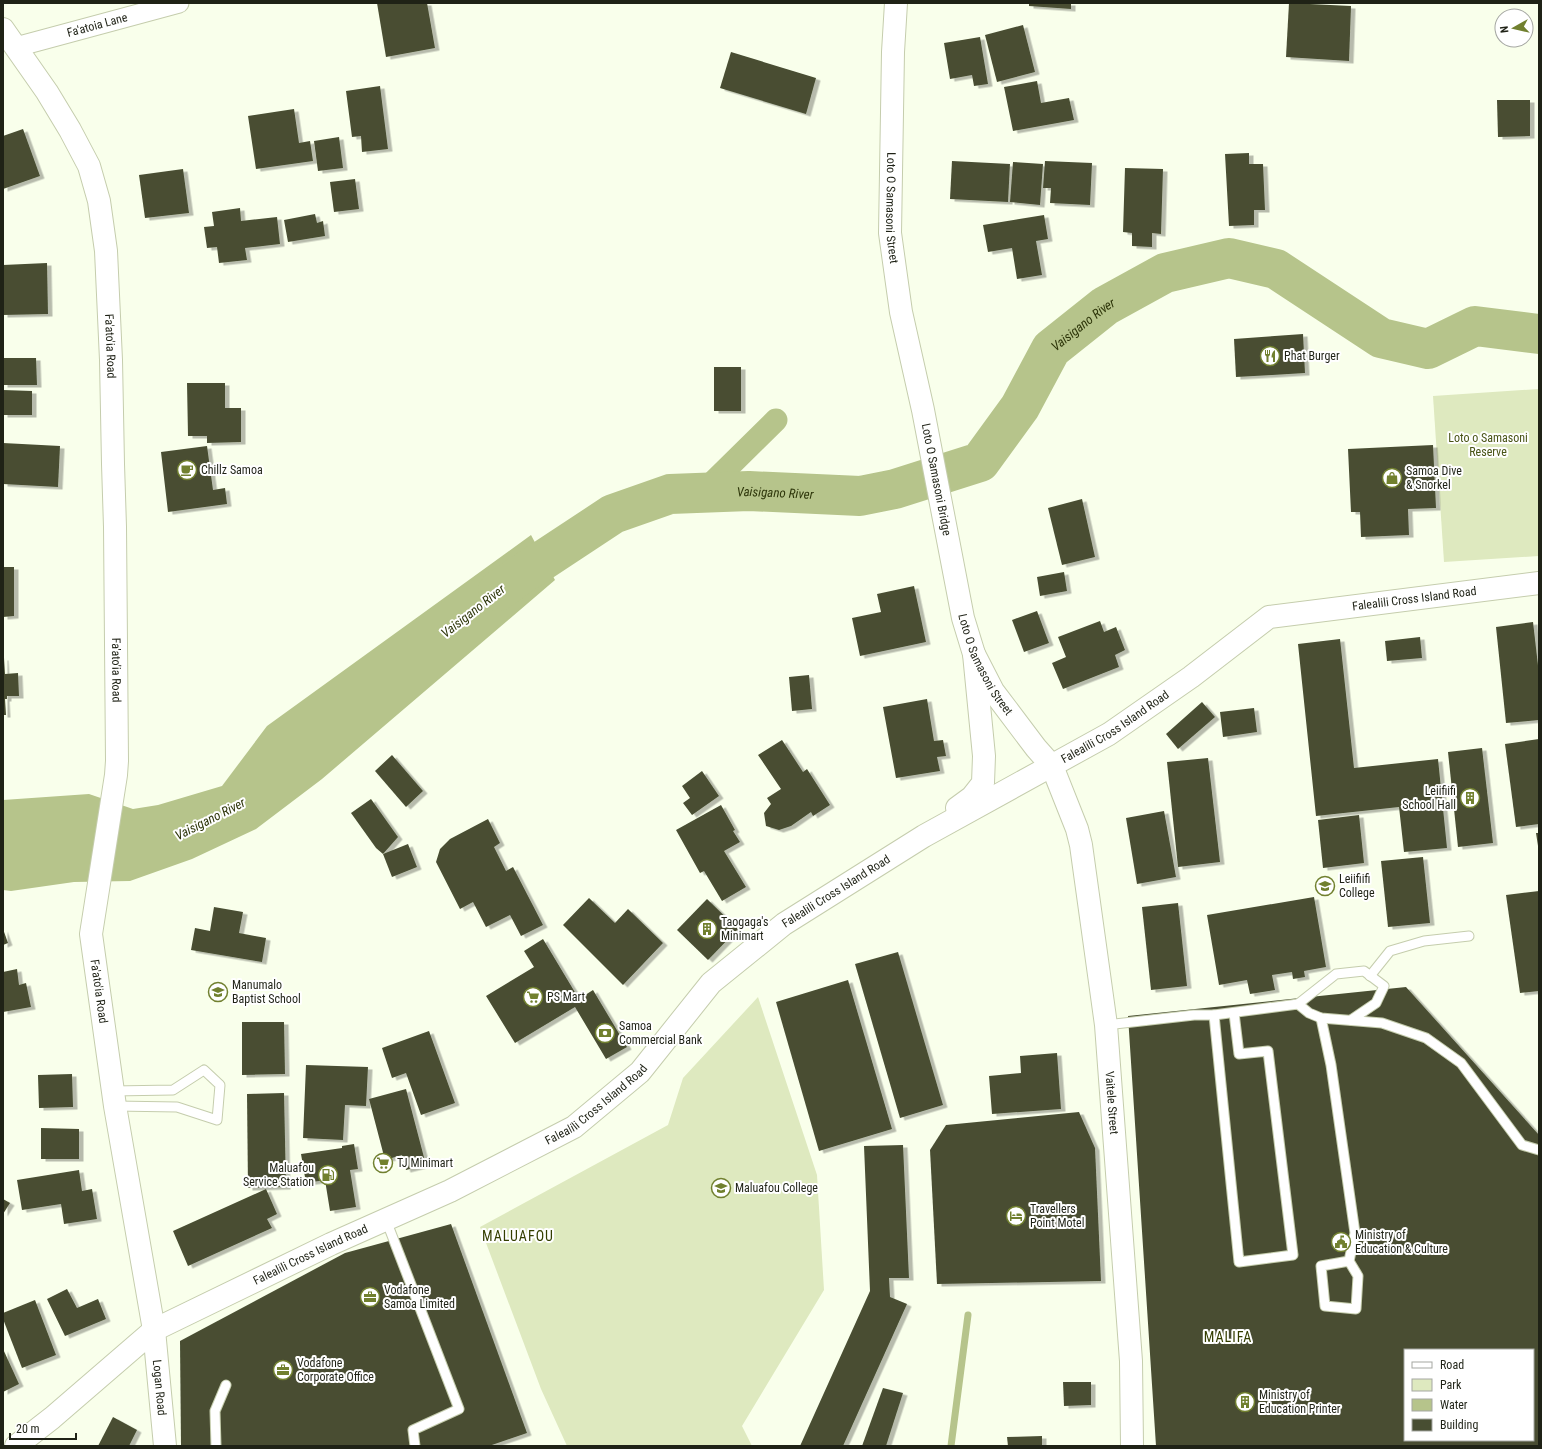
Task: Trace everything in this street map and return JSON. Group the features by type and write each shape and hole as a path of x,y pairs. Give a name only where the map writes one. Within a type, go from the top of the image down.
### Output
{"main road":[{"name":"Loto O Samasoni Street","path":"896,3 893,52 890,233 901,312 923,410"},
{"name":"Fa'ato'ia Road","path":"3,29 47,92 90,166 98,201 106,251 111,360 112,464 116,527 116,775 91,934 114,1098 154,1330"},
{"name":"Loto O Samasoni Bridge","path":"923,410 950,548"},
{"name":"Loto O Samasoni Street","path":"950,548 963,618 974,654 994,691 1011,716 1052,766"},
{"name":"Falealili Cross Island Road","path":"16,1446 52,1418 154,1330 331,1244 450,1191 574,1127 640,1072 711,983 784,924 924,836 1109,734 1191,677 1269,617 1539,583"},
{"path":"924,836 947,815 972,797 983,783 984,756 974,654"},
{"name":"Vaitele Street","path":"1052,766 1077,829 1081,845 1106,1026 1131,1361 1132,1446"},
{"name":"Logan Road","path":"154,1330 165,1446"}],"street":[{"name":"Fa'atoia Lane","path":"16,47 179,3"}],"lane":[{"path":"1370,976 1390,951 1424,941 1469,936"},
{"path":"1106,1026 1194,1015 1234,1013 1298,1004 1336,974 1364,972 1384,986 1376,1003 1351,1020"},
{"path":"1298,1004 1309,1013 1321,1018 1382,1023 1426,1038 1461,1063 1522,1145 1539,1150"},
{"path":"1214,1015 1239,1262 1293,1255 1268,1051 1239,1054 1234,1013"},
{"path":"1321,1018 1331,1065 1354,1233 1349,1262 1358,1276 1356,1309 1325,1306 1321,1266 1349,1262"},
{"path":"204,1070 220,1084 217,1120 177,1107 114,1098 173,1090 204,1070"},
{"path":"386,1220 459,1409 413,1430 415,1446"},
{"path":"216,1446 215,1411 226,1385"}],"green space":[{"name":"Loto o Samasoni Reserve","path":"1539,389 1539,556 1444,562 1433,396"},
{"path":"758,997 817,1175 824,1290 742,1426 752,1446 567,1446 541,1389 480,1227 668,1125 683,1078"}],"water":[{"path":"531,535 555,580 322,779 256,829 192,859 130,881 74,882 11,891 3,890 3,800 89,794 133,809 158,805 222,786 267,726"}],"building":[{"path":"377,3 427,3 435,48 386,57"},
{"path":"1029,3 1071,3 1071,9 1029,6"},
{"path":"1289,3 1351,6 1349,61 1286,57"},
{"path":"1023,25 1035,72 997,82 985,35"},
{"path":"980,37 988,84 974,86 972,75 950,79 944,43"},
{"path":"731,52 816,78 806,114 720,88"},
{"path":"1037,81 1041,103 1069,98 1074,120 1013,131 1004,87"},
{"path":"380,86 388,149 362,152 361,136 352,137 346,91"},
{"path":"1497,100 1530,100 1530,136 1498,137"},
{"path":"294,109 299,143 310,141 313,161 256,169 248,116"},
{"path":"23,129 40,176 3,189 3,136"},
{"path":"339,137 343,168 318,171 314,141"},
{"path":"1249,153 1249,164 1263,164 1265,210 1254,210 1254,225 1229,226 1225,154"},
{"path":"952,161 1010,164 1008,202 950,199"},
{"path":"1045,161 1092,163 1090,205 1050,203 1051,188 1043,188"},
{"path":"1013,162 1043,164 1040,205 1010,202"},
{"path":"1125,168 1163,169 1161,234 1152,233 1152,247 1132,246 1132,233 1123,232"},
{"path":"183,169 189,213 145,218 139,175"},
{"path":"355,179 359,209 334,212 330,182"},
{"path":"240,208 241,221 277,217 280,244 245,248 247,260 219,263 217,247 207,248 204,227 214,226 212,212"},
{"path":"315,214 317,223 323,221 325,236 288,242 284,220"},
{"path":"1044,215 1048,239 1036,241 1042,275 1017,279 1012,248 988,252 983,225"},
{"path":"47,263 48,314 3,315 3,265"},
{"name":"Phat Burger","path":"1303,334 1305,373 1236,377 1234,339"},
{"path":"3,358 36,358 37,385 3,385"},
{"path":"714,367 741,367 741,411 714,411"},
{"path":"187,383 225,383 225,408 241,408 241,442 207,443 207,436 188,436"},
{"path":"3,390 32,391 32,415 3,415"},
{"path":"3,443 60,446 58,487 3,484"},
{"name":"Samoa Dive & Snorkel","path":"1433,445 1436,508 1408,509 1409,535 1361,537 1360,512 1351,512 1348,449"},
{"name":"Chillz Samoa","path":"207,446 213,490 225,488 227,504 168,512 161,452"},
{"path":"1082,499 1095,557 1062,565 1048,508"},
{"path":"3,567 14,567 14,616 3,617"},
{"path":"1064,572 1067,591 1040,596 1037,577"},
{"path":"914,586 926,642 860,656 852,618 881,612 877,594"},
{"path":"1037,611 1049,643 1024,652 1012,620"},
{"path":"1100,621 1104,632 1116,627 1125,650 1115,655 1119,667 1063,689 1052,663 1066,657 1058,637"},
{"path":"1533,622 1539,674 1539,720 1506,723 1496,627"},
{"path":"1420,637 1422,658 1387,661 1385,641"},
{"path":"1340,639 1354,768 1438,759 1447,848 1404,852 1399,807 1316,816 1298,644"},
{"path":"3,658 5,674 18,673 19,696 7,696 7,699 5,699 6,715 3,715"},
{"path":"809,675 812,709 792,711 789,677"},
{"path":"927,699 934,741 943,740 946,756 937,757 940,771 896,778 883,707"},
{"path":"1202,702 1215,717 1178,749 1166,734"},
{"path":"1254,708 1257,732 1223,737 1220,712"},
{"path":"1539,739 1539,824 1516,827 1505,744"},
{"path":"782,740 803,772 807,769 830,805 813,816 811,812 791,826 779,830 766,826 764,813 771,804 767,798 781,789 758,755"},
{"name":"Leiifiifi School Hall","path":"1482,748 1493,843 1458,847 1448,752"},
{"path":"392,755 423,791 406,807 375,771"},
{"path":"1208,758 1220,862 1178,867 1167,762"},
{"path":"702,771 719,796 692,815 683,803 690,798 682,786"},
{"path":"371,799 398,837 383,854 376,848 351,813"},
{"path":"721,805 735,830 733,831 740,842 724,851 746,887 722,901 704,871 700,873 676,830"},
{"path":"1164,811 1176,877 1137,884 1126,818"},
{"path":"1359,815 1364,863 1323,868 1318,820"},
{"path":"488,819 500,843 494,847 506,871 513,867 543,925 521,936 510,915 486,927 473,902 460,909 436,862 440,849 450,839"},
{"path":"1536,833 1539,833 1539,846 1538,846"},
{"path":"408,844 417,867 392,877 383,854"},
{"path":"1423,857 1430,923 1388,927 1381,861"},
{"path":"1539,891 1539,991 1520,993 1506,895"},
{"path":"1314,897 1326,967 1304,971 1305,977 1293,979 1292,972 1272,975 1275,990 1250,994 1247,980 1219,985 1207,915"},
{"path":"589,898 615,923 628,909 663,943 623,985 563,925"},
{"name":"Taogaga's Minimart","path":"707,899 738,929 708,960 677,930"},
{"path":"1178,903 1187,986 1151,990 1142,907"},
{"path":"214,907 243,912 239,933 266,938 262,962 191,950 195,928 210,931"},
{"path":"3,929 8,943 3,945"},
{"name":"PS Mart","path":"543,939 579,999 593,990 627,1047 606,1059 575,1007 515,1043 486,996 534,967 524,951"},
{"path":"898,952 943,1105 900,1118 855,964"},
{"path":"17,969 19,985 26,983 31,1007 3,1012 3,972"},
{"path":"848,980 892,1129 819,1151 776,1002"},
{"name":"Ministry of Education & Culture","path":"1406,987 1539,1135 1539,1446 1156,1446 1128,1016"},
{"path":"242,1022 284,1022 285,1074 242,1075"},
{"path":"429,1031 455,1103 421,1115 406,1073 392,1078 382,1048"},
{"path":"1057,1053 1061,1109 992,1114 989,1076 1021,1073 1020,1056"},
{"path":"306,1065 368,1067 366,1106 345,1105 343,1140 303,1138"},
{"path":"72,1074 73,1107 39,1108 38,1075"},
{"path":"406,1089 426,1165 406,1170 402,1155 385,1160 369,1099"},
{"path":"284,1093 286,1187 248,1188 247,1094"},
{"name":"Travellers Point Motel","path":"1079,1112 1095,1148 1101,1281 937,1284 930,1150 946,1125"},
{"path":"41,1128 79,1129 79,1159 41,1159"},
{"name":"Maluafou Service Station","path":"354,1144 358,1169 350,1170 356,1207 330,1211 325,1180 306,1183 301,1154 342,1148 342,1146"},
{"path":"903,1145 909,1278 889,1278 890,1297 907,1304 843,1446 800,1446 870,1291 864,1146"},
{"path":"79,1170 82,1191 92,1189 97,1219 64,1224 61,1204 22,1210 17,1180"},
{"path":"266,1189 277,1214 267,1219 272,1228 188,1266 173,1231"},
{"path":"3,1199 10,1203 3,1214"},
{"name":"Vodafone Samoa Limited","path":"451,1224 527,1433 489,1446 181,1446 180,1341 345,1253"},
{"path":"67,1289 77,1308 98,1299 106,1319 65,1336 47,1299"},
{"path":"35,1300 56,1355 22,1368 3,1319 3,1313"},
{"path":"3,1349 19,1384 3,1392"},
{"path":"1063,1382 1091,1382 1091,1405 1064,1406"},
{"path":"883,1388 903,1393 886,1446 862,1446"},
{"path":"113,1417 137,1430 129,1446 98,1446"},
{"path":"1042,1436 1042,1446 1008,1446 1007,1437"}],"waterway":[{"name":"Vaisigano River","path":"498,591 613,514 670,494 749,491 860,496 895,489 980,462 1020,407 1051,349 1105,306 1165,273 1229,258 1276,269 1381,338 1428,349 1475,326 1539,334"},
{"path":"703,492 776,420"},
{"path":"951,1446 968,1315"}],"place":[{"name":"Phat Burger","path":"1270,356"},
{"name":"Chillz Samoa","path":"187,470"},
{"name":"Samoa Dive & Snorkel","path":"1392,478"},
{"name":"Leiifiifi School Hall","path":"1470,798"},
{"name":"Leiifiifi College","path":"1325,886"},
{"name":"Taogaga's Minimart","path":"707,929"},
{"name":"Manumalo Baptist School","path":"218,992"},
{"name":"PS Mart","path":"533,997"},
{"name":"Samoa Commercial Bank","path":"605,1033"},
{"name":"TJ Minimart","path":"383,1163"},
{"name":"Maluafou Service Station","path":"328,1175"},
{"name":"Maluafou College","path":"721,1188"},
{"name":"Travellers Point Motel","path":"1016,1216"},
{"name":"Ministry of Education & Culture","path":"1341,1242"},
{"name":"Vodafone Samoa Limited","path":"370,1297"},
{"name":"Vodafone Corporate Office","path":"283,1370"},
{"name":"Ministry of Education Printer","path":"1245,1402"}],"district":[{"name":"MALUAFOU","path":"518,1236"},
{"name":"MALIFA","path":"1228,1337"}]}
